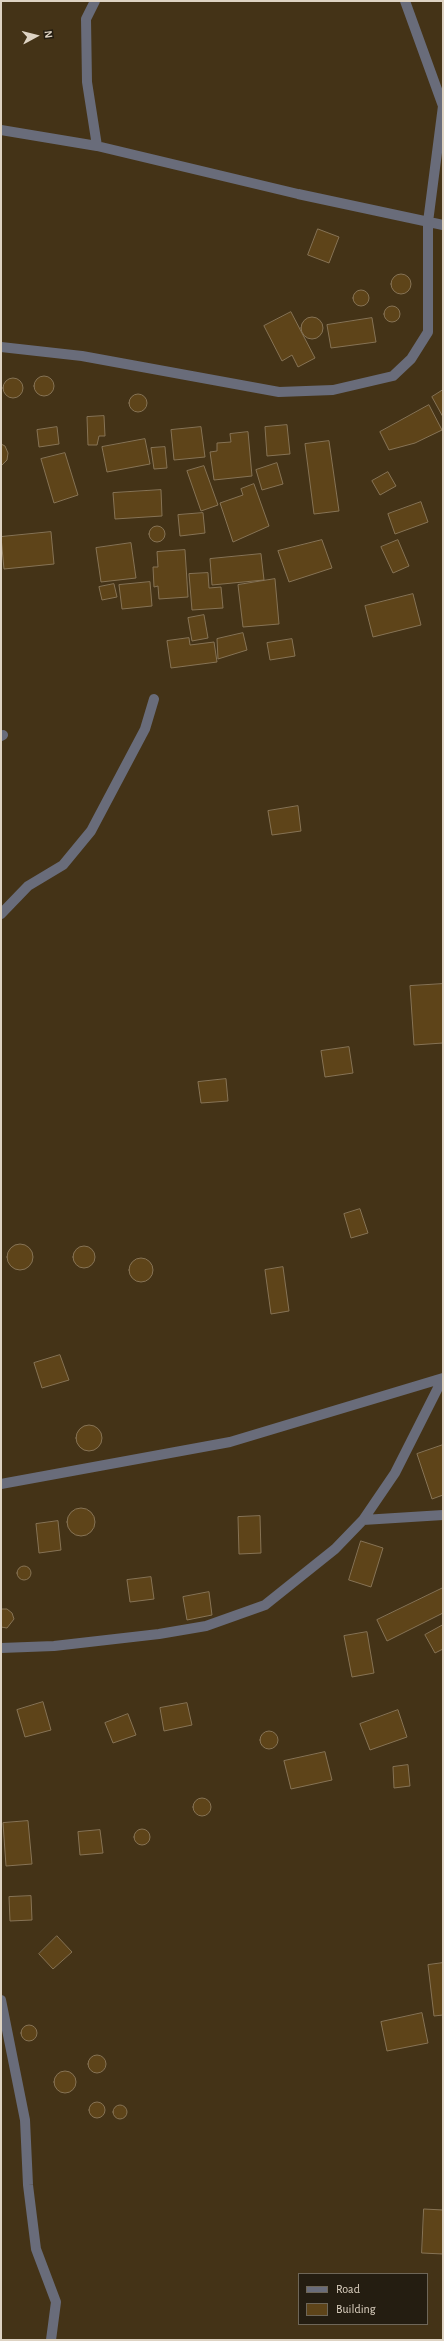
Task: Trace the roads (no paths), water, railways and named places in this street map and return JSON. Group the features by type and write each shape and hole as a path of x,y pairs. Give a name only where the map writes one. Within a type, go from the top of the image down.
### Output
{"street":[{"path":"95,1 86,20 87,82 97,146"},
{"path":"1,347 82,356 279,392 333,390 393,376 411,359 428,332 428,222 443,106 405,1"},
{"path":"1,130 97,146 443,225"},
{"path":"1,914 28,886 63,865 91,832 145,729 154,699"},
{"path":"1,1484 230,1442 443,1378"},
{"path":"1,1648 54,1646 159,1634 206,1626 264,1605 335,1549 363,1520 395,1473 443,1378"},
{"path":"363,1520 443,1515"},
{"path":"1,2000 25,2120 28,2184 36,2249 56,2302 51,2340"}]}
